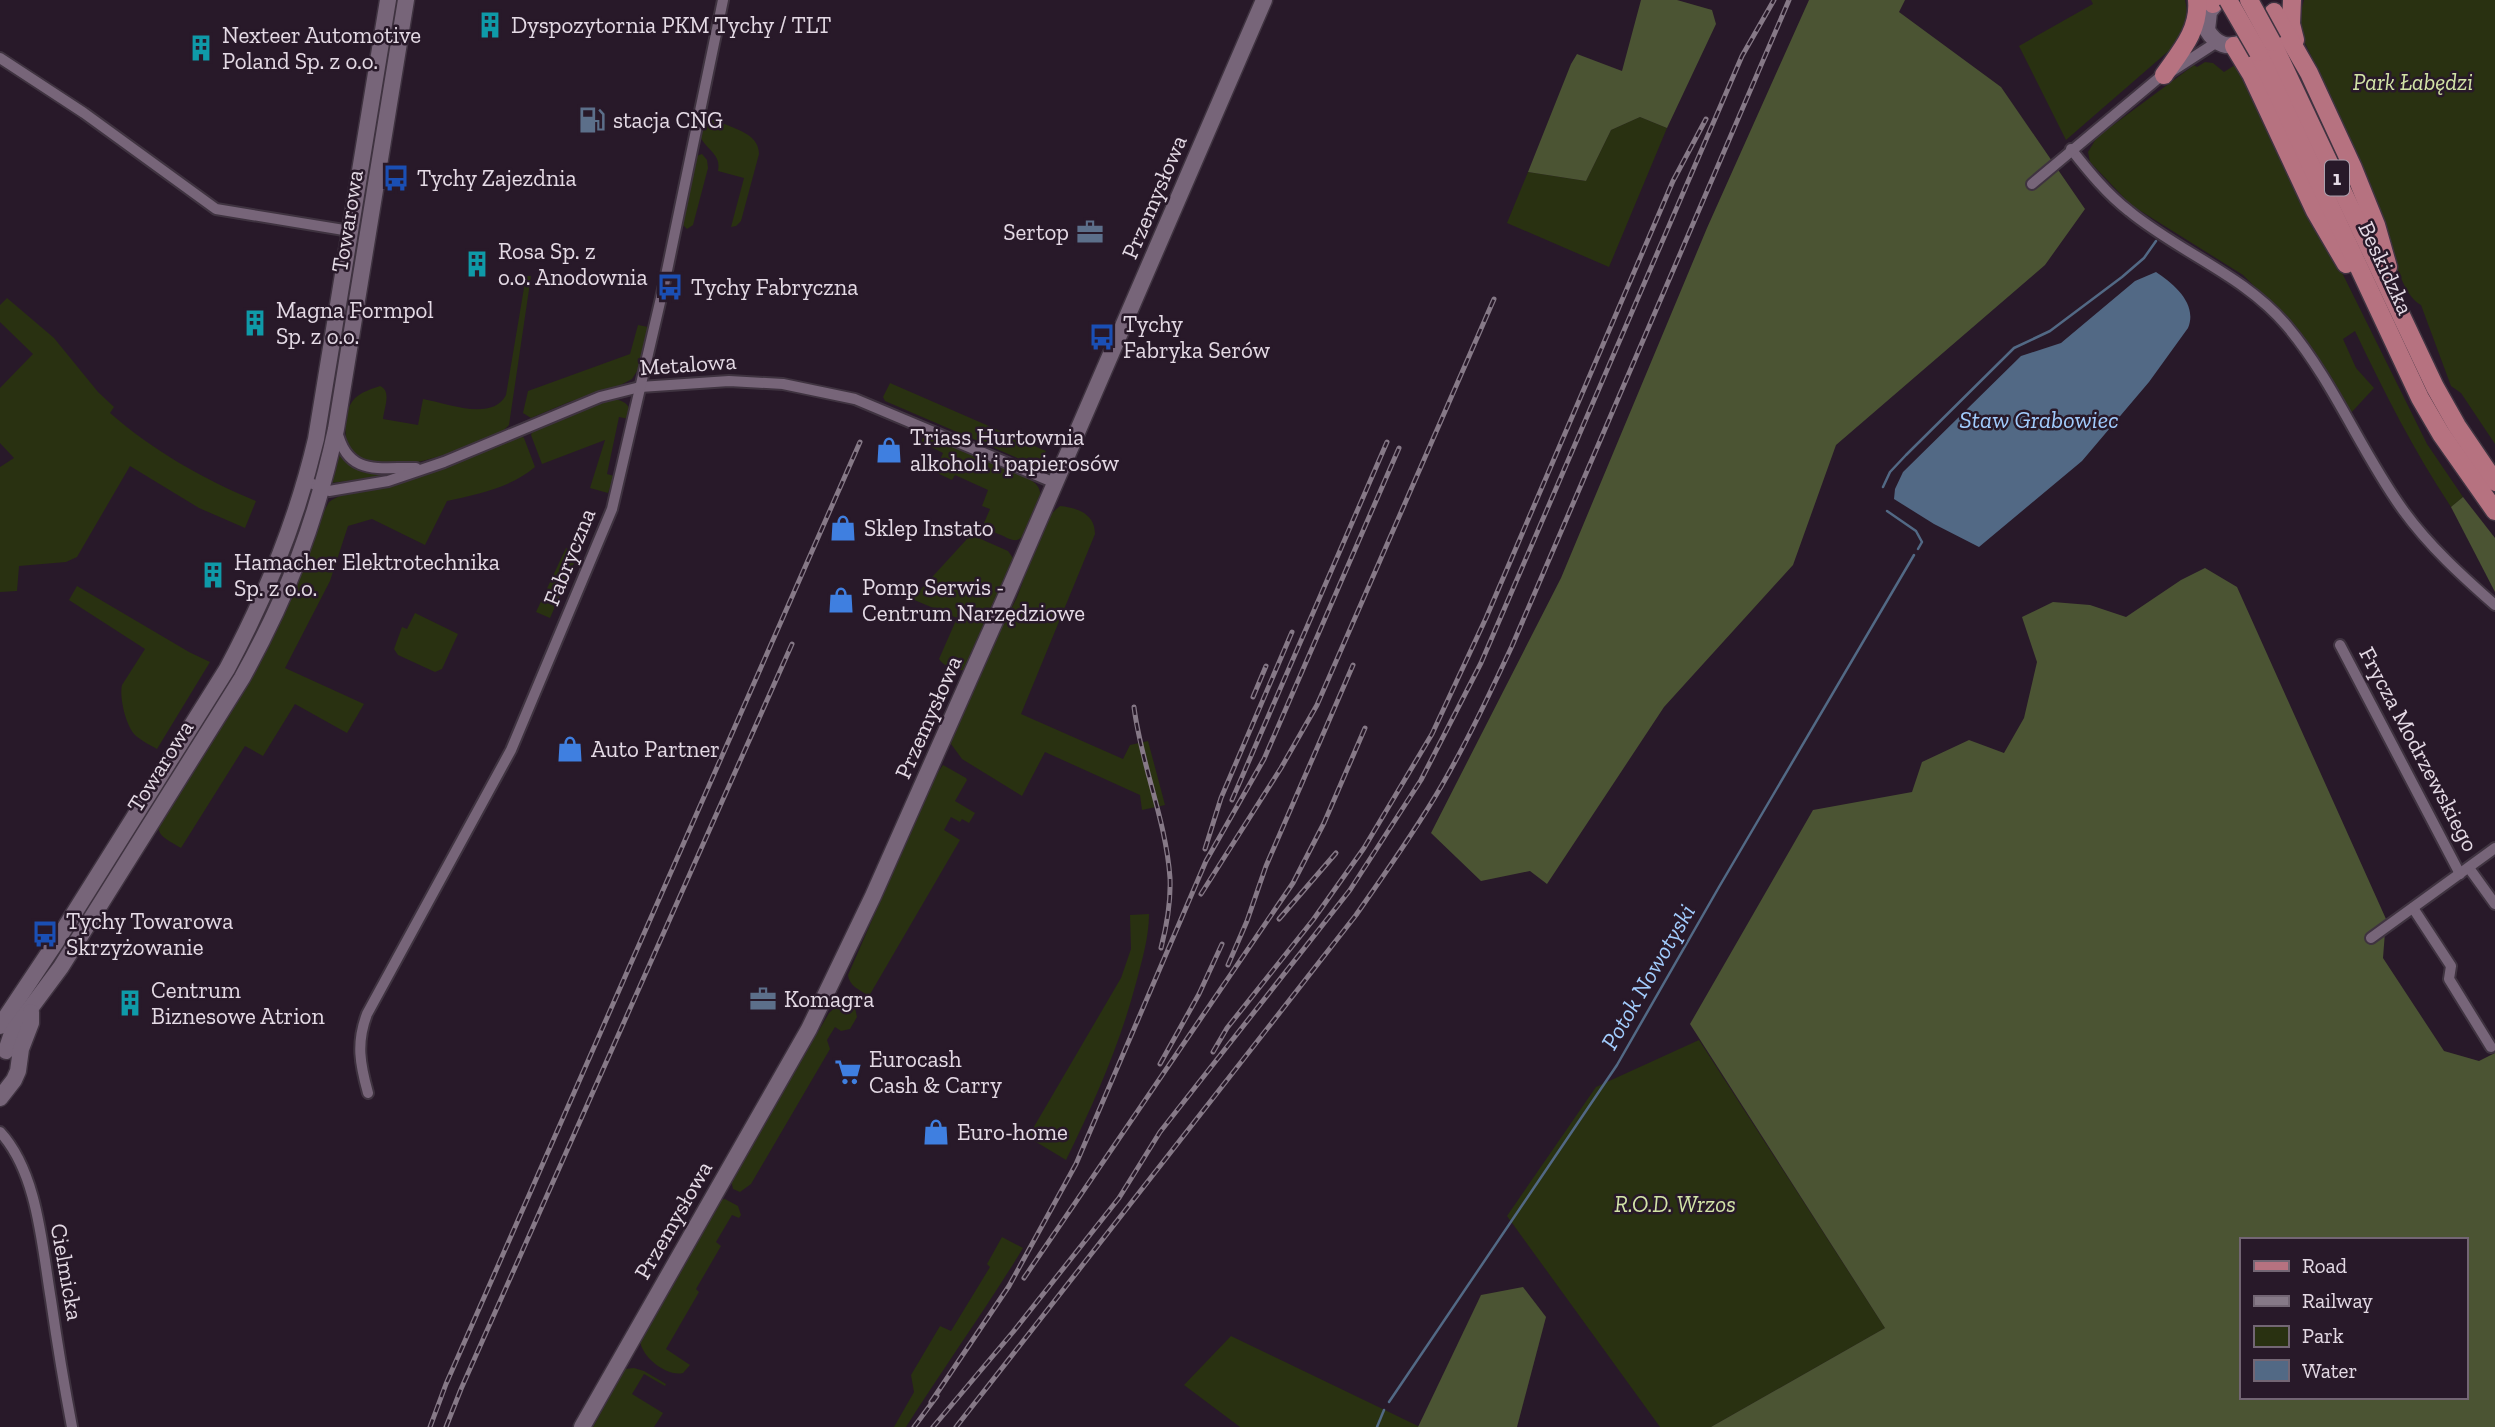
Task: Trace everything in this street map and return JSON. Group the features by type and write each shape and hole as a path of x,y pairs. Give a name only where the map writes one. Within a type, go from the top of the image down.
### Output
{"main road":[{"name":"Beskidzka","path":"2249,0 2265,47 2383,321 2441,435 2495,511"},
{"name":"Beskidzka","path":"2213,1 2265,47 2435,387 2457,426 2495,482"},
{"path":"2164,75 2192,33 2196,17 2213,1"},
{"path":"2278,3 2291,24 2296,47 2353,168 2376,225 2400,314"},
{"path":"2219,39 2246,65 2315,211 2383,321"}],"street":[{"name":"Towarowa","path":"0,1026 61,967 242,678 284,598 323,489 336,429 386,65 388,0"},
{"name":"Towarowa","path":"0,1081 8,1067 3,1047 24,1004 227,669 268,587 306,481 316,439 350,231 386,65 406,0"},
{"name":"Fabryczna","path":"368,1093 359,1051 363,1023 511,750 612,509 702,108 723,0"},
{"name":"Przemysłowa","path":"582,1427 809,1029 873,896 1264,0"},
{"path":"2213,1 2207,19 2219,39"},
{"path":"2032,184 2071,149 2164,75 2177,70 2219,39 2264,30 2278,3"},
{"path":"0,58 84,113 216,209 350,231"},
{"path":"2071,149 2092,175 2130,212 2233,278 2259,298 2287,326 2317,368 2403,510 2430,544 2495,605"},
{"name":"Metalowa","path":"323,489 335,491 388,481 454,458 600,397 640,387 755,381 811,388 855,400 1055,483"},
{"path":"336,429 346,453 362,466 370,469 422,468"},
{"path":"306,481 323,489"},
{"name":"Frycza Modrzewskiego","path":"2340,645 2465,871"},
{"name":"Frycza Modrzewskiego","path":"2371,938 2495,849"},
{"path":"2465,871 2495,904"},
{"path":"2413,908 2451,967 2449,979 2491,1047"},
{"path":"0,1011 24,1004 31,1023 21,1049 18,1071 0,1098"},
{"name":"Cielmicka","path":"0,1132 10,1143 21,1163 35,1210 72,1427"}],"green space":[{"path":"1641,0 1677,0 1712,10 1716,24 1667,128 1640,117 1611,130 1586,181 1528,172 1577,54 1622,71"},
{"path":"1809,0 1905,0 1899,12 2001,87 2085,209 2045,265 1836,445 1793,565 1664,707 1547,884 1530,871 1481,881 1431,833 1561,578 1707,228"},
{"path":"2091,0 2185,0 2186,19 2172,48 2066,140 2019,46 2093,4"},
{"name":"Park Łabędzi","path":"2304,0 2495,0 2495,444 2461,393 2451,386 2421,305 2409,294 2401,278 2360,164 2301,35 2299,18"},
{"path":"2205,62 2213,63 2224,72 2238,63 2427,444 2463,497 2451,507 2400,421 2355,331 2343,339 2356,368 2374,388 2350,414 2280,312 2243,275 2131,205 2090,162 2088,152 2097,137 2194,65 2197,67"},
{"path":"1640,117 1667,128 1609,267 1507,223 1528,172 1586,181 1611,130"},
{"path":"710,120 744,132 758,147 759,154 741,221 736,226 731,227 744,178 718,171 718,160 700,136 705,124"},
{"path":"702,154 707,160 708,168 693,225 687,229 681,223 693,162 696,156"},
{"path":"526,276 531,276 509,425 503,431 426,460 378,465 364,462 355,456 347,442 345,426 348,410 355,398 373,388 380,386 386,392 383,419 418,425 423,399 468,409 490,408 499,403 506,395"},
{"path":"7,298 54,338 98,392 114,407 110,413 126,427 179,463 256,501 245,528 199,508 130,466 77,557 66,562 19,566 17,591 0,592 0,467 14,458 0,443 0,388 33,354 0,322 0,305"},
{"path":"638,325 648,327 641,365 632,379 615,388 569,402 531,418 523,413 528,391 630,354"},
{"path":"890,383 1046,451 1038,467 885,401 883,397"},
{"path":"614,399 627,405 630,414 629,419 619,417 607,474 614,476 608,493 590,488 605,440 542,464 531,435 533,429"},
{"path":"925,433 1030,479 1039,488 1039,504 1034,519 1021,538 1011,539 993,532 984,523 990,509 982,506 988,490 955,475 952,480 935,472 943,453 921,442"},
{"path":"520,435 524,438 535,467 504,485 447,501 425,545 372,519 348,526 330,581 285,668 364,704 347,733 295,704 263,756 245,746 181,848 164,838 159,831 158,821 329,502 345,494 428,473 475,456"},
{"path":"338,449 358,469 386,473 386,476 331,483"},
{"path":"2463,497 2495,538 2495,592 2451,507"},
{"path":"1060,506 1073,508 1089,517 1095,534 1021,714 1123,759 1130,745 1148,741 1165,805 1142,810 1140,795 1045,752 1022,796 962,759 951,744 952,735 986,656 1017,597 1038,535 1051,514"},
{"path":"974,536 1008,551 1015,561 965,670 958,670 939,659 957,618 912,599 967,539"},
{"path":"566,548 578,554 550,618 536,612"},
{"path":"2205,568 2237,587 2386,919 2383,958 2444,1051 2479,1061 2495,1053 2495,1427 1711,1427 1885,1328 1690,1024 1813,810 1912,792 1922,762 1969,740 2004,753 2024,718 2037,662 2022,617 2053,602 2090,605 2126,617 2181,580"},
{"path":"77,586 210,662 157,749 132,732 124,712 122,697 122,685 145,649 69,600"},
{"path":"415,613 458,634 442,669 435,672 398,655 394,649 402,627 407,629"},
{"path":"943,765 966,778 955,801 975,813 969,823 951,817 944,830 960,840 869,996 853,985 848,975 934,778"},
{"path":"1149,914 1143,957 1130,1006 1096,1095 1066,1160 1028,1137 1121,978 1131,949 1130,915"},
{"path":"839,1004 855,1008 857,1017 850,1029 841,1031 835,1027 827,1040 830,1049 751,1184 740,1192 733,1189 731,1180 829,1013"},
{"name":"R.O.D. Wrzos","path":"1699,1040 1885,1328 1711,1427 1660,1427 1507,1216 1596,1087"},
{"path":"725,1199 738,1206 741,1215 739,1218 732,1215 716,1242 721,1246 696,1289 699,1292 666,1349 690,1365 683,1373 670,1372 650,1359 640,1340 720,1200"},
{"path":"1002,1237 1023,1248 906,1427 894,1427 914,1392 911,1375 940,1326 951,1331 990,1267 987,1264"},
{"path":"1523,1287 1546,1317 1517,1427 1418,1427 1481,1295"},
{"path":"1231,1336 1418,1427 1240,1427 1184,1385"},
{"path":"634,1368 666,1384 665,1386 644,1374 632,1394 663,1413 654,1427 593,1427 619,1373"}],"water":[{"name":"Staw Grabowiec","path":"2156,272 2177,289 2187,303 2190,311 2188,328 2149,382 2082,461 1979,547 1934,524 1894,499 1895,489 1903,472 2021,356 2061,343 2135,281"}],"waterway":[{"path":"1883,487 1890,472 1906,455 2014,348 2050,331 2122,277 2144,258 2156,241"},
{"path":"1887,511 1916,531 1922,542 1918,549"},
{"name":"Potok Nowotyski","path":"1389,1402 1617,1065 1914,555"},
{"path":"1377,1427 1384,1410"}],"railway":[{"path":"933,1427 1013,1332 1119,1198 1160,1132 1350,890 1421,780 1481,663 1742,56 1774,0"},
{"path":"956,1427 1356,915 1442,785 1512,646 1789,0"},
{"path":"1213,1052 1227,1028 1313,920 1364,848 1432,734 1486,618 1673,181 1706,119"},
{"path":"1201,894 1281,768 1317,705 1494,299"},
{"path":"430,1427 446,1384 860,442"},
{"path":"1232,800 1387,442"},
{"path":"931,1402 1009,1286 1076,1164 1206,861 1264,759 1399,448"},
{"path":"1205,849 1221,798 1292,632"},
{"path":"446,1427 792,644"},
{"path":"1228,965 1266,866 1353,665"},
{"path":"1253,697 1266,666"},
{"path":"1134,707 1168,856 1170,896 1161,948"},
{"path":"1024,1278 1293,883 1324,823 1365,728"},
{"path":"1279,919 1336,853"},
{"path":"1160,1064 1199,994 1222,944"},
{"path":"914,1427 937,1396"}],"place":[{"name":"Dyspozytornia PKM Tychy / TLT","path":"490,25"},
{"name":"Nexteer Automotive Poland Sp. z o.o.","path":"201,48"},
{"name":"stacja CNG","path":"592,120"},
{"name":"Tychy Zajezdnia","path":"396,178"},
{"name":"Sertop","path":"1090,232"},
{"name":"Rosa Sp. z o.o. Anodownia","path":"477,264"},
{"name":"Tychy Fabryczna","path":"670,287"},
{"name":"Magna Formpol Sp. z o.o.","path":"255,323"},
{"name":"Tychy Fabryka Serów","path":"1102,337"},
{"name":"Triass Hurtownia alkoholi i papierosów","path":"889,450"},
{"name":"Sklep Instato","path":"843,528"},
{"name":"Hamacher Elektrotechnika Sp. z o.o.","path":"213,575"},
{"name":"Pomp Serwis - Centrum Narzędziowe","path":"841,600"},
{"name":"Auto Partner","path":"570,749"},
{"name":"Tychy Towarowa Skrzyżowanie","path":"45,934"},
{"name":"Komagra","path":"763,999"},
{"name":"Centrum Biznesowe Atrion","path":"130,1003"},
{"name":"Eurocash Cash & Carry","path":"848,1072"},
{"name":"Euro-home","path":"936,1132"}]}
